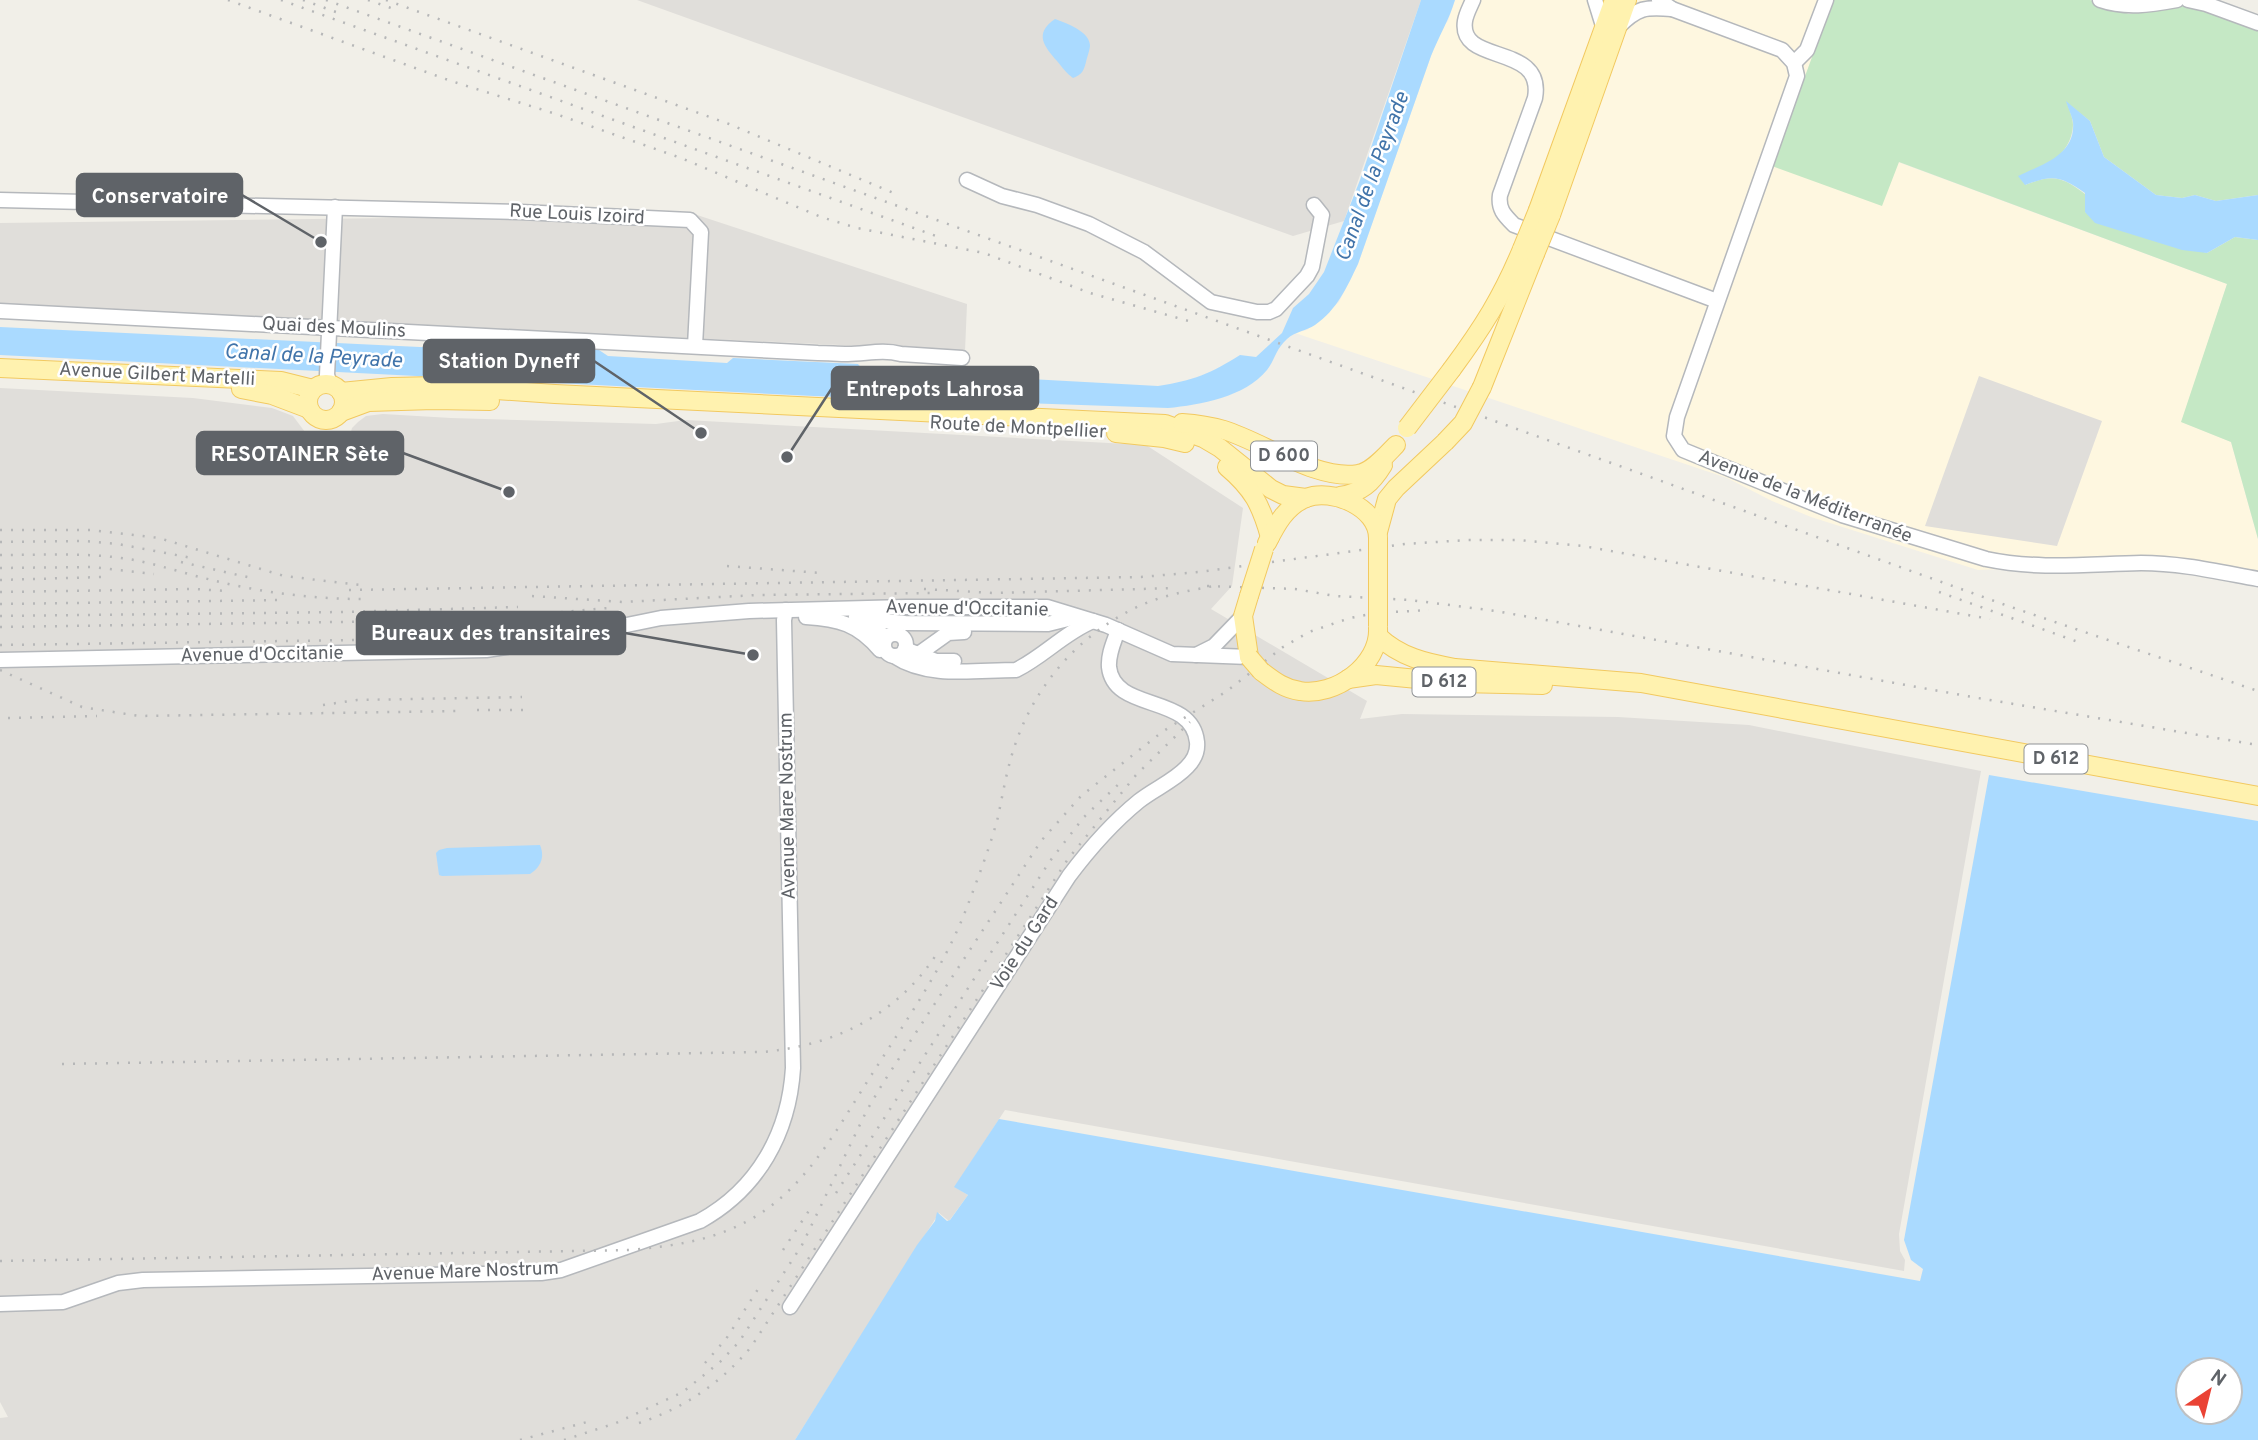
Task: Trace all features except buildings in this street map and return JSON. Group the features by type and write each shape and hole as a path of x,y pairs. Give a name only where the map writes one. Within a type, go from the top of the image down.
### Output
{"main road":[{"name":"D 600","path":"1378,535 1387,499 1463,423 1482,387 1610,28 1614,0"},
{"name":"D 600","path":"1610,28 1627,0"},
{"name":"D 600","path":"1340,496 1364,488 1375,478 1407,428 1487,321 1529,252"},
{"name":"Avenue Gilbert Martelli","path":"0,368 327,385"},
{"name":"Avenue Gilbert Martelli","path":"0,376 252,390 309,409"},
{"path":"327,385 344,402 341,412 326,421 316,417 309,409 308,398 327,385"},
{"name":"Route de Montpellier","path":"327,385 363,388 436,386 1165,424 1220,447 1271,489 1283,495 1306,498"},
{"name":"Route de Montpellier","path":"341,412 368,402 487,401 1026,427 1164,438 1198,448 1229,468 1245,484 1262,509 1267,543"},
{"name":"D 600","path":"1165,424 1188,423 1226,431 1312,468 1343,475 1360,474 1373,467 1396,445"},
{"path":"1340,496 1357,505 1369,517 1378,535 1378,631 1373,649 1361,669 1348,680 1312,692 1282,686 1255,664 1243,616 1267,543 1289,508 1306,498 1340,496"},
{"name":"D 612","path":"1378,631 1390,648 1426,663 1455,668 1641,683 2258,796"},
{"name":"D 612","path":"1348,680 1376,675 1459,683 1676,691"}],"street":[{"path":"1473,0 1465,22 1466,35 1474,44 1526,66 1534,74 1537,84 1535,99 1500,195 1499,206 1504,216 1514,225 1717,301"},
{"path":"1595,0 1610,28 1644,7 1672,9"},
{"path":"1659,0 1672,9 1782,50 1794,64 1807,50 1826,0"},
{"path":"2100,0 2118,6 2177,0"},
{"path":"2188,0 2258,23"},
{"name":"Avenue de la Méditerranée","path":"1794,64 1797,76 1677,417 1674,436 1683,450 1842,515 1986,559 2010,564 2054,566 2165,564 2203,568 2258,579"},
{"path":"967,180 1002,196 1037,205 1089,224 1144,252 1212,302 1264,312 1276,309 1312,267 1322,215 1314,205"},
{"name":"Rue Louis Izoird","path":"0,200 520,212 690,220 701,232 695,346"},
{"path":"327,385 335,207"},
{"name":"Quai des Moulins","path":"0,311 329,334 850,354 870,351 962,358"},
{"name":"Avenue d'Occitanie","path":"0,660 486,650 558,639 661,618 786,610 796,617 857,609 884,621 905,623 1048,624 1076,617 1118,630 1172,654 1255,664"},
{"name":"Avenue Mare Nostrum","path":"0,1304 63,1302 118,1283 143,1280 541,1273 585,1263 699,1221 736,1196 769,1156 781,1132 792,1091 784,620 786,610"},
{"path":"835,613 873,627 895,649 906,665 927,670 1016,670 1076,628 1093,621"},
{"path":"1194,656 1214,646 1243,616"},
{"path":"895,649 936,661 1015,661 1076,617"},
{"name":"Voie du Gard","path":"790,1307 1069,876 1091,846 1112,825 1140,801 1186,769 1196,752 1195,732 1184,717 1120,689 1112,679 1110,653 1118,630"},
{"path":"895,649 952,632 1055,633"}],"shaded area":[{"path":"637,0 1421,0 1344,221 1293,236"},
{"path":"1455,0 1833,0 1773,166 1898,162 2227,284 2182,422 2231,442 2258,539 2258,571 2181,566 1978,570 1811,517 1727,478 1295,333 1307,330 1339,302 1358,264 1431,56"},
{"path":"694,214 967,304 965,351 0,305 0,223"},
{"path":"1979,376 2102,421 2057,546 1925,526"},
{"path":"0,388 193,398 272,408 293,416 305,432 324,438 349,439 352,428 366,416 383,414 656,424 686,420 1146,445 1243,508 1232,586 1211,609 1367,701 1360,719 1402,714 1618,717 1749,725 1981,771 1899,1234 1900,1251 1905,1260 1904,1271 1005,1110 955,1187 968,1195 949,1221 939,1213 795,1440 0,1440 0,1418 8,1417 0,1402"}],"green space":[{"path":"1833,0 2090,0 2129,14 2185,0 2258,26 2258,195 2216,201 2195,195 2182,198 2156,195 2104,157 2090,121 2067,103 2073,125 2068,144 2056,160 2025,185 2050,178 2063,180 2085,194 2085,212 2207,253 2235,237 2258,240 2258,539 2231,442 2181,422 2227,284 1899,162 1882,206 1772,166"}],"water":[{"name":"Canal de la Peyrade","path":"1421,0 1455,0 1431,56 1358,264 1345,289 1323,319 1287,339 1258,379 1234,393 1208,402 1168,408 814,396 0,355 0,327 461,349 475,344 599,350 608,356 727,363 733,358 858,364 863,370 1158,386 1181,382 1220,367 1240,355 1256,357 1282,333 1293,308 1309,294 1324,272 1360,180"},
{"path":"1055,19 1076,28 1089,40 1090,47 1084,67 1081,74 1073,78 1045,46 1043,40 1044,30"},
{"path":"2066,101 2090,121 2104,157 2156,195 2182,198 2195,195 2216,201 2258,195 2258,240 2235,237 2207,253 2182,250 2095,223 2085,212 2085,193 2063,180 2050,178 2025,185 2018,176 2046,163 2069,143 2073,122"},
{"path":"1989,775 2258,821 2258,1440 795,1440 917,1245 935,1221 937,1212 947,1221 950,1220 968,1195 954,1187 999,1119 1920,1281 1923,1269 1911,1260 1904,1240"},
{"path":"540,845 541,861 530,874 439,875 436,853 439,850"}],"railway":[{"path":"228,0 451,81 681,158 821,217 857,228 984,253 1090,293 1192,322"},
{"path":"281,0 936,236"},
{"path":"303,0 336,12"},
{"path":"326,0 2011,607 2258,691"},
{"path":"368,0 394,9"},
{"path":"386,0 729,124 896,194"},
{"path":"0,530 90,530 159,538 284,576 360,585"},
{"path":"349,590 1141,577 1199,572 1405,544 1519,540 1583,546 1990,619"},
{"path":"0,542 85,541 118,544 192,558"},
{"path":"0,555 67,554 117,557 267,591 324,598 361,599"},
{"path":"181,562 256,579"},
{"path":"727,566 821,573"},
{"path":"0,568 93,567 154,574"},
{"path":"0,580 101,577"},
{"path":"1207,586 1295,589 1335,596 1410,600 1496,611 1978,698 2258,745"},
{"path":"0,1261 632,1250 709,1237 753,1218 791,1188 823,1150 937,970 958,928 988,851 1015,745 1046,683 1076,649 1113,620 1152,601 1214,586"},
{"path":"924,589 994,593 1176,588"},
{"path":"0,592 194,589 227,591"},
{"path":"1939,592 2081,643"},
{"path":"532,596 623,602 758,595 934,593"},
{"path":"0,604 283,600"},
{"path":"0,616 518,607"},
{"path":"0,627 471,620 608,608"},
{"path":"564,1440 616,1423 683,1392 720,1362 739,1342 802,1245 867,1110 883,1083 1041,841 1081,796 1162,732 1227,691 1283,647 1309,632 1350,618 1376,613 1429,610"},
{"path":"0,645 508,636 537,631 575,618"},
{"path":"0,670 82,707 139,716 459,711"},
{"path":"323,705 357,700 522,697"},
{"path":"477,710 523,710"},
{"path":"8,718 97,716"},
{"path":"639,1423 671,1410 700,1393 727,1372 751,1347 1068,859 1136,775 1190,722"},
{"path":"836,1193 1050,861 1084,817 1123,780"},
{"path":"62,1064 762,1052 788,1049 838,1035 882,1011 902,995 936,955"},
{"path":"783,1250 812,1206"},
{"path":"705,1363 726,1339 760,1286"},
{"path":"520,1440 587,1422"}],"place":[{"name":"Conservatoire","path":"321,242"},
{"name":"Station Dyneff","path":"701,433"},
{"name":"Entrepots Lahrosa","path":"787,457"},
{"name":"RESOTAINER Sète","path":"509,492"},
{"name":"Bureaux des transitaires","path":"753,655"}]}
